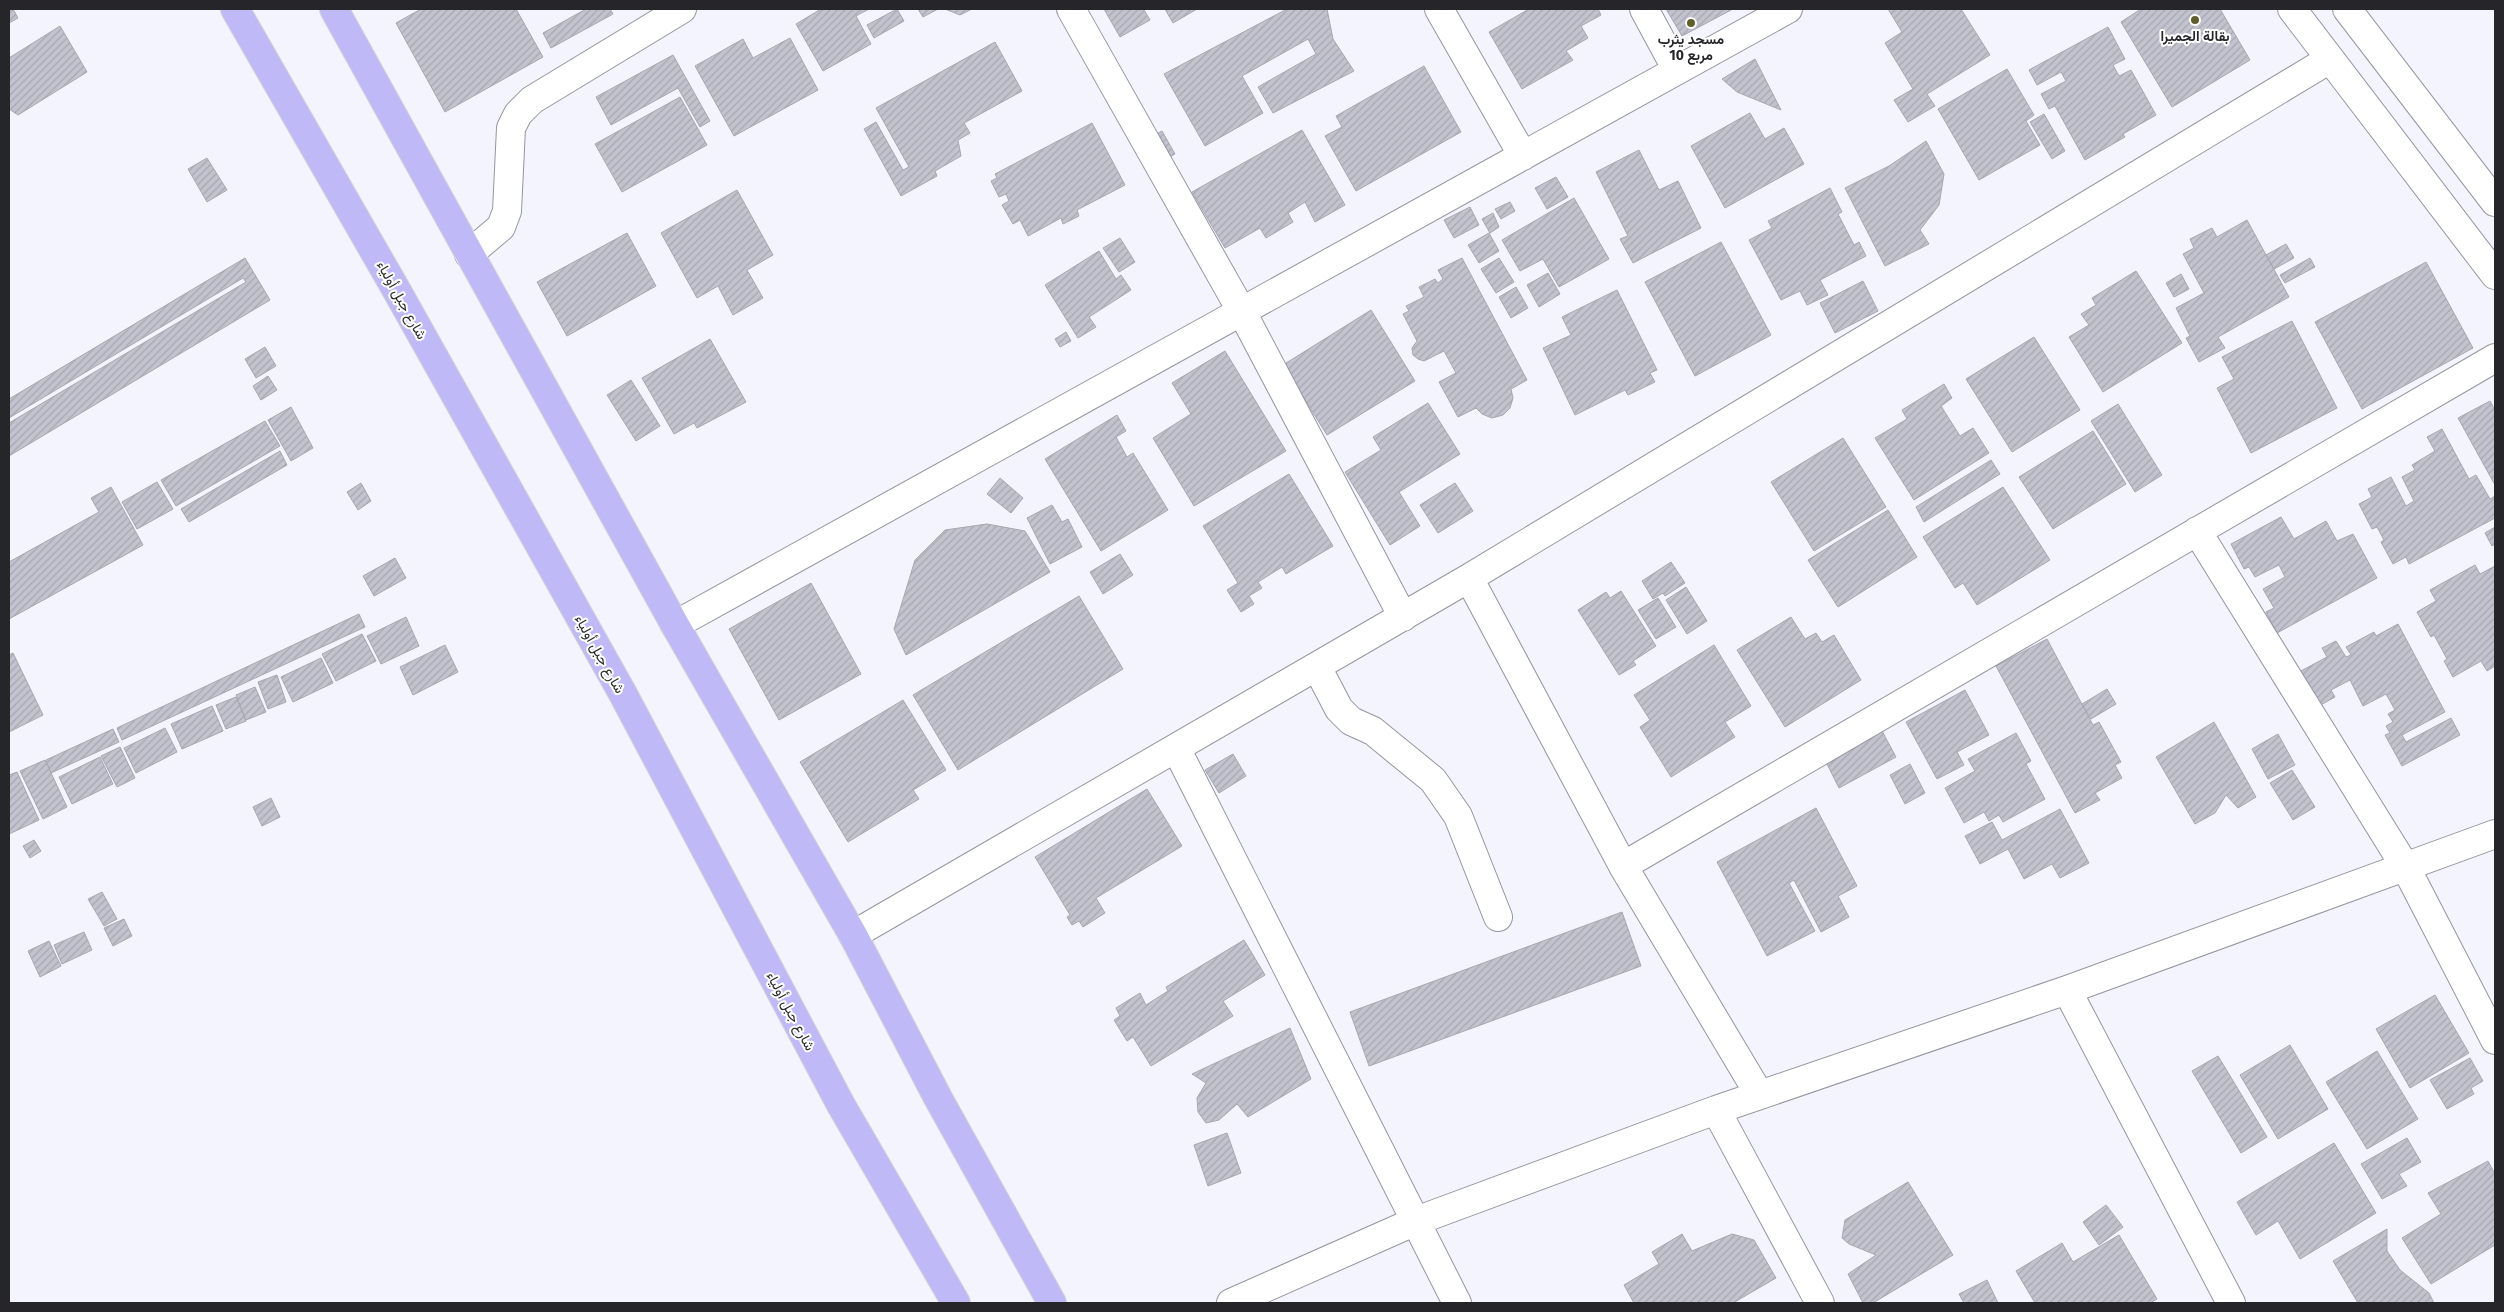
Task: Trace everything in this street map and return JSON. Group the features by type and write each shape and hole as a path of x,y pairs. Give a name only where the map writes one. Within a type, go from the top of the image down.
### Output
{"main road":[{"name":"شارع جبل أولياء","path":"235,9 398,291 623,694 841,1105 956,1303"},
{"path":"334,9 675,625 853,935 938,1098 1052,1303"}],"street":[{"path":"469,254 501,227 507,211 511,128 518,114 532,100 682,9"},
{"path":"1071,9 1242,312 1403,617"},
{"path":"1439,9 1523,156"},
{"path":"1644,9 1677,70"},
{"path":"675,625 1788,9"},
{"path":"2292,9 2495,275"},
{"path":"2347,9 2495,202"},
{"path":"853,935 1469,578 2330,59"},
{"path":"1623,866 2495,358"},
{"path":"2198,532 2406,868 2495,1040"},
{"path":"1469,578 1623,866 1759,1094"},
{"path":"1317,667 1339,709 1351,721 1373,731 1433,780 1458,816 1498,917"},
{"path":"1176,748 1457,1303"},
{"path":"1231,1303 1416,1221 1759,1094 2067,990 2495,834"},
{"path":"2067,990 2231,1303"},
{"path":"1716,1110 1820,1303"}],"building":[{"path":"9,9 13,9 18,18 9,23"},
{"path":"421,9 516,9 543,57 445,112 396,23"},
{"path":"586,9 610,9 613,14 551,48 543,33"},
{"path":"821,9 869,9 856,16 871,44 823,71 796,24"},
{"path":"897,9 904,21 874,38 867,25"},
{"path":"918,9 938,9 923,17"},
{"path":"945,9 972,9 960,15"},
{"path":"1104,9 1147,9 1144,10 1150,20 1120,37"},
{"path":"1165,9 1197,9 1173,23"},
{"path":"1287,9 1327,9 1333,39 1354,71 1273,113 1258,87 1316,54 1308,39 1242,76 1263,113 1205,146 1164,74"},
{"path":"1529,9 1598,9 1601,15 1581,26 1588,38 1566,51 1573,60 1522,89 1489,32"},
{"name":"مسجد يثرب مربع 10","path":"1666,9 1733,9 1682,36"},
{"path":"1888,9 1961,9 1990,55 1927,94 1935,106 1908,122 1894,100 1913,89 1885,43 1902,32"},
{"path":"2141,9 2220,9 2250,60 2172,107 2121,22"},
{"path":"60,26 87,72 18,115 9,109 9,58"},
{"path":"2108,27 2125,59 2113,65 2119,76 2131,70 2156,115 2123,134 2125,137 2085,160 2055,106 2049,109 2041,94 2066,81 2061,72 2037,85 2029,70"},
{"path":"790,38 818,90 734,136 695,66 743,39 753,58"},
{"path":"995,42 1022,91 964,123 970,133 958,140 961,156 935,171 937,176 901,196 864,129 876,122 903,170 909,167 876,108"},
{"path":"673,55 710,121 700,127 678,88 611,125 596,97"},
{"path":"1755,59 1781,110 1737,92 1722,79"},
{"path":"1424,66 1461,132 1356,191 1325,136 1342,127 1336,116"},
{"path":"2007,69 2034,115 2026,121 2040,145 1979,180 1938,109"},
{"path":"680,97 707,145 622,192 595,144"},
{"path":"1750,113 1765,139 1784,128 1804,164 1725,208 1691,146"},
{"path":"2044,114 2065,151 2052,159 2030,122"},
{"path":"1092,123 1125,185 1077,210 1079,216 1063,224 1061,218 1028,236 1020,220 1013,224 1002,205 1009,201 1006,194 999,197 991,181 997,178 995,174"},
{"path":"1302,130 1345,205 1315,222 1305,202 1288,213 1293,222 1266,238 1260,228 1225,248 1192,192"},
{"path":"1162,131 1175,154 1166,159 1153,136"},
{"path":"1926,141 1944,174 1939,205 1920,230 1929,244 1885,266 1845,188 1889,166"},
{"path":"1639,150 1659,190 1678,181 1701,228 1633,263 1620,239 1628,236 1596,172"},
{"path":"207,158 227,190 207,202 188,169"},
{"path":"1556,177 1568,197 1547,209 1535,188"},
{"path":"1830,188 1842,212 1838,214 1854,245 1859,242 1866,256 1820,280 1828,295 1807,305 1800,291 1781,300 1749,240 1772,228 1768,221"},
{"path":"737,190 773,255 747,270 763,298 733,315 718,286 697,298 661,233"},
{"path":"1574,198 1609,259 1559,287 1543,259 1520,271 1502,240"},
{"path":"1510,202 1515,211 1501,219 1495,209"},
{"path":"1470,207 1479,225 1454,238 1444,220"},
{"path":"1493,213 1499,227 1490,233 1482,219"},
{"path":"2247,220 2289,297 2218,337 2225,348 2199,362 2186,338 2190,336 2176,308 2204,293 2183,254 2194,248 2190,239 2212,228 2217,237"},
{"path":"627,233 656,286 567,336 537,282"},
{"path":"1489,233 1499,251 1479,263 1468,245"},
{"path":"1120,238 1135,262 1119,272 1103,248"},
{"path":"1721,242 1771,335 1695,376 1645,282"},
{"path":"2286,244 2294,258 2274,269 2266,255"},
{"path":"1099,251 1116,279 1121,275 1131,290 1089,317 1096,327 1078,338 1045,285"},
{"path":"245,258 270,300 9,456 9,423 246,282 243,278 9,418 9,399"},
{"path":"1462,258 1527,380 1511,389 1513,398 1510,408 1503,415 1492,418 1482,414 1476,408 1458,417 1439,382 1456,373 1444,351 1424,361 1413,355 1412,348 1417,341 1403,314 1409,311 1406,306 1424,297 1419,287 1435,279 1438,283 1443,279 1438,270"},
{"path":"1499,258 1514,282 1496,293 1481,269"},
{"path":"2310,258 2315,267 2285,283 2280,275"},
{"path":"2426,262 2473,348 2362,409 2315,322"},
{"path":"2136,271 2182,343 2103,392 2069,337 2089,325 2081,314 2096,305 2092,298"},
{"path":"1548,273 1560,294 1539,307 1527,285"},
{"path":"2181,274 2189,289 2174,297 2166,283"},
{"path":"1863,281 1878,311 1835,333 1820,303"},
{"path":"1516,287 1528,308 1511,318 1499,297"},
{"path":"1617,290 1657,370 1650,373 1655,382 1628,395 1625,390 1575,415 1543,348 1571,335 1562,317"},
{"path":"1371,310 1415,381 1327,435 1283,365"},
{"path":"2292,321 2337,408 2251,453 2217,388 2234,379 2222,357"},
{"path":"1066,332 1071,341 1060,347 1055,339"},
{"path":"2034,337 2080,410 2012,452 1966,379"},
{"path":"710,339 746,402 697,428 694,423 674,434 642,378"},
{"path":"265,347 276,366 256,378 245,359"},
{"path":"1225,351 1286,451 1194,506 1153,438 1191,414 1172,383"},
{"path":"268,376 277,390 261,400 253,386"},
{"path":"631,380 660,426 636,441 607,395"},
{"path":"1944,384 1952,398 1941,406 1960,436 1973,428 1989,453 1914,500 1875,438 1907,419 1902,410"},
{"path":"2490,401 2495,410 2495,485 2458,418"},
{"path":"1428,403 1460,454 1399,492 1420,526 1390,545 1345,472 1381,450 1373,437"},
{"path":"2118,404 2162,475 2135,492 2091,421"},
{"path":"291,407 313,448 291,461 268,420"},
{"path":"1117,415 1126,431 1116,437 1127,457 1133,453 1168,510 1101,551 1045,459"},
{"path":"265,421 280,446 176,506 161,480"},
{"path":"2442,429 2469,479 2476,475 2490,499 2495,496 2495,518 2409,564 2406,557 2393,564 2381,542 2384,540 2377,527 2372,529 2359,504 2372,497 2368,489 2391,477 2406,506 2414,501 2402,477 2415,470 2412,465 2435,451 2427,437"},
{"path":"2093,431 2126,484 2053,529 2019,477"},
{"path":"1843,438 1886,507 1814,551 1771,482"},
{"path":"280,451 287,465 189,522 181,509"},
{"path":"1991,460 2000,474 1924,522 1916,507"},
{"path":"1289,474 1333,546 1286,574 1282,567 1258,582 1262,588 1249,596 1254,604 1241,612 1227,590 1238,583 1203,526"},
{"path":"1000,478 1023,498 1011,513 987,494"},
{"path":"157,482 173,509 137,529 122,502"},
{"path":"361,483 371,501 358,510 347,492"},
{"path":"1455,483 1473,511 1438,533 1420,505"},
{"path":"111,487 143,545 9,619 9,562 99,512 91,498"},
{"path":"2003,487 2050,560 1977,605 1963,583 1955,588 1923,537"},
{"path":"1052,505 1062,522 1068,519 1082,547 1050,564 1027,518"},
{"path":"1888,510 1917,557 1838,607 1808,560"},
{"path":"2281,517 2294,539 2326,521 2337,541 2353,534 2377,578 2277,633 2266,612 2274,608 2263,589 2285,577 2279,565 2255,577 2249,567 2244,569 2231,544"},
{"path":"987,524 1025,531 1050,572 906,655 894,629 915,560 945,530"},
{"path":"2495,527 2495,544 2492,546 2485,533"},
{"path":"1120,554 1133,575 1103,594 1090,572"},
{"path":"395,558 406,578 374,596 363,576"},
{"path":"1671,562 1685,583 1665,596 1663,593 1653,599 1642,581"},
{"path":"2475,565 2480,574 2495,566 2495,666 2487,671 2481,661 2453,677 2444,661 2447,659 2434,635 2431,637 2417,612 2436,601 2430,590"},
{"path":"811,583 861,674 779,720 729,629"},
{"path":"1686,587 1707,621 1687,634 1666,600"},
{"path":"1621,591 1656,646 1633,661 1636,665 1619,675 1578,610 1606,592 1610,598"},
{"path":"1079,596 1123,669 958,770 913,695"},
{"path":"1658,598 1676,627 1656,639 1638,610"},
{"path":"359,614 365,627 122,740 117,728"},
{"path":"406,617 419,646 381,664 367,636"},
{"path":"1791,617 1805,639 1816,633 1822,642 1834,635 1861,680 1785,727 1737,650"},
{"path":"2398,624 2445,712 2402,735 2406,742 2451,718 2460,735 2402,766 2385,735 2390,733 2386,726 2393,722 2388,714 2395,710 2386,694 2363,706 2350,680 2331,690 2335,697 2317,707 2299,672 2327,657 2322,648 2336,641 2346,657 2351,655 2346,647 2374,632 2376,636"},
{"path":"362,634 376,661 336,681 322,654"},
{"path":"2047,639 2093,725 2099,722 2121,762 2115,765 2122,778 2095,793 2100,800 2075,813 1996,666"},
{"path":"445,645 458,672 413,695 400,667"},
{"path":"1714,645 1751,706 1725,722 1735,737 1671,777 1640,727 1650,720 1634,695"},
{"path":"13,653 43,715 9,732 9,655"},
{"path":"321,658 333,683 293,702 281,677"},
{"path":"277,675 286,702 268,709 258,682"},
{"path":"255,687 266,712 246,720 236,695"},
{"path":"2107,689 2116,704 2091,719 2082,704"},
{"path":"1965,690 1989,735 1957,752 1964,765 1937,779 1906,722"},
{"path":"236,697 246,721 226,729 216,705"},
{"path":"903,700 946,770 913,790 919,799 848,842 800,762"},
{"path":"212,706 223,731 182,749 171,724"},
{"path":"2214,722 2256,797 2238,808 2226,795 2215,813 2195,824 2156,757"},
{"path":"165,728 177,752 136,773 124,748"},
{"path":"113,729 119,742 51,773 46,760"},
{"path":"1882,731 1896,757 1839,788 1826,762"},
{"path":"2016,733 2031,761 2026,764 2045,799 2003,822 1999,815 1989,821 1984,812 1964,823 1945,788 1975,771 1968,759"},
{"path":"2278,734 2295,765 2268,779 2252,749"},
{"path":"120,747 135,778 117,787 101,756"},
{"path":"1233,754 1246,776 1219,793 1205,770"},
{"path":"100,757 113,784 72,804 59,777"},
{"path":"45,760 67,807 43,819 20,771"},
{"path":"1910,764 1925,793 1905,804 1890,775"},
{"path":"2292,770 2315,807 2293,820 2270,783"},
{"path":"17,772 39,820 9,834 9,775"},
{"path":"1147,789 1182,846 1096,898 1105,913 1083,927 1079,921 1072,925 1067,917 1070,915 1035,857"},
{"path":"271,798 280,817 262,826 253,807"},
{"path":"1816,808 1857,886 1838,896 1849,917 1821,932 1794,880 1789,883 1815,931 1767,956 1717,862"},
{"path":"2060,809 2089,863 2060,878 2052,864 2024,879 2008,849 1980,864 1965,836 1992,822 2002,840"},
{"path":"34,840 41,851 30,858 23,846"},
{"path":"102,892 117,919 104,926 88,899"},
{"path":"1622,912 1641,966 1369,1066 1350,1012"},
{"path":"124,919 132,936 113,946 104,928"},
{"path":"84,932 92,950 62,964 54,945"},
{"path":"1244,940 1265,975 1223,1001 1233,1016 1151,1066 1133,1037 1127,1041 1114,1020 1120,1016 1116,1008 1140,993 1146,1005 1168,991 1166,987"},
{"path":"49,941 61,966 40,977 28,951"},
{"path":"2435,995 2469,1053 2410,1088 2376,1029"},
{"path":"1290,1028 1311,1079 1248,1117 1237,1104 1219,1120 1206,1123 1198,1112 1197,1098 1206,1083 1192,1074"},
{"path":"2290,1045 2328,1109 2278,1139 2240,1075"},
{"path":"2377,1051 2418,1119 2367,1149 2326,1082"},
{"path":"2218,1056 2267,1137 2241,1153 2192,1071"},
{"path":"2470,1058 2483,1081 2471,1088 2474,1094 2447,1109 2430,1080"},
{"path":"1227,1133 1241,1173 1208,1186 1194,1145"},
{"path":"2407,1138 2421,1162 2399,1174 2407,1186 2382,1199 2361,1164"},
{"path":"2334,1143 2376,1213 2300,1259 2278,1221 2256,1235 2237,1202"},
{"path":"2488,1161 2495,1174 2495,1245 2431,1284 2402,1238 2441,1214 2428,1193"},
{"path":"1908,1182 1953,1255 1873,1303 1863,1303 1848,1274 1876,1255 1849,1244 1842,1238 1845,1220"},
{"path":"2106,1205 2123,1227 2099,1245 2083,1222"},
{"path":"2387,1229 2387,1251 2400,1270 2429,1293 2434,1303 2358,1303 2333,1261"},
{"path":"1682,1234 1692,1251 1732,1234 1754,1240 1776,1278 1733,1303 1634,1303 1624,1285 1659,1264 1652,1252"},
{"path":"2119,1235 2157,1299 2150,1303 2035,1303 2016,1271 2062,1243 2073,1262"},
{"path":"1987,1280 1998,1303 1964,1303 1959,1294"}],"place":[{"name":"بقالة الجميرا","path":"2195,20"},
{"name":"مسجد يثرب مربع 10","path":"1691,23"}]}
